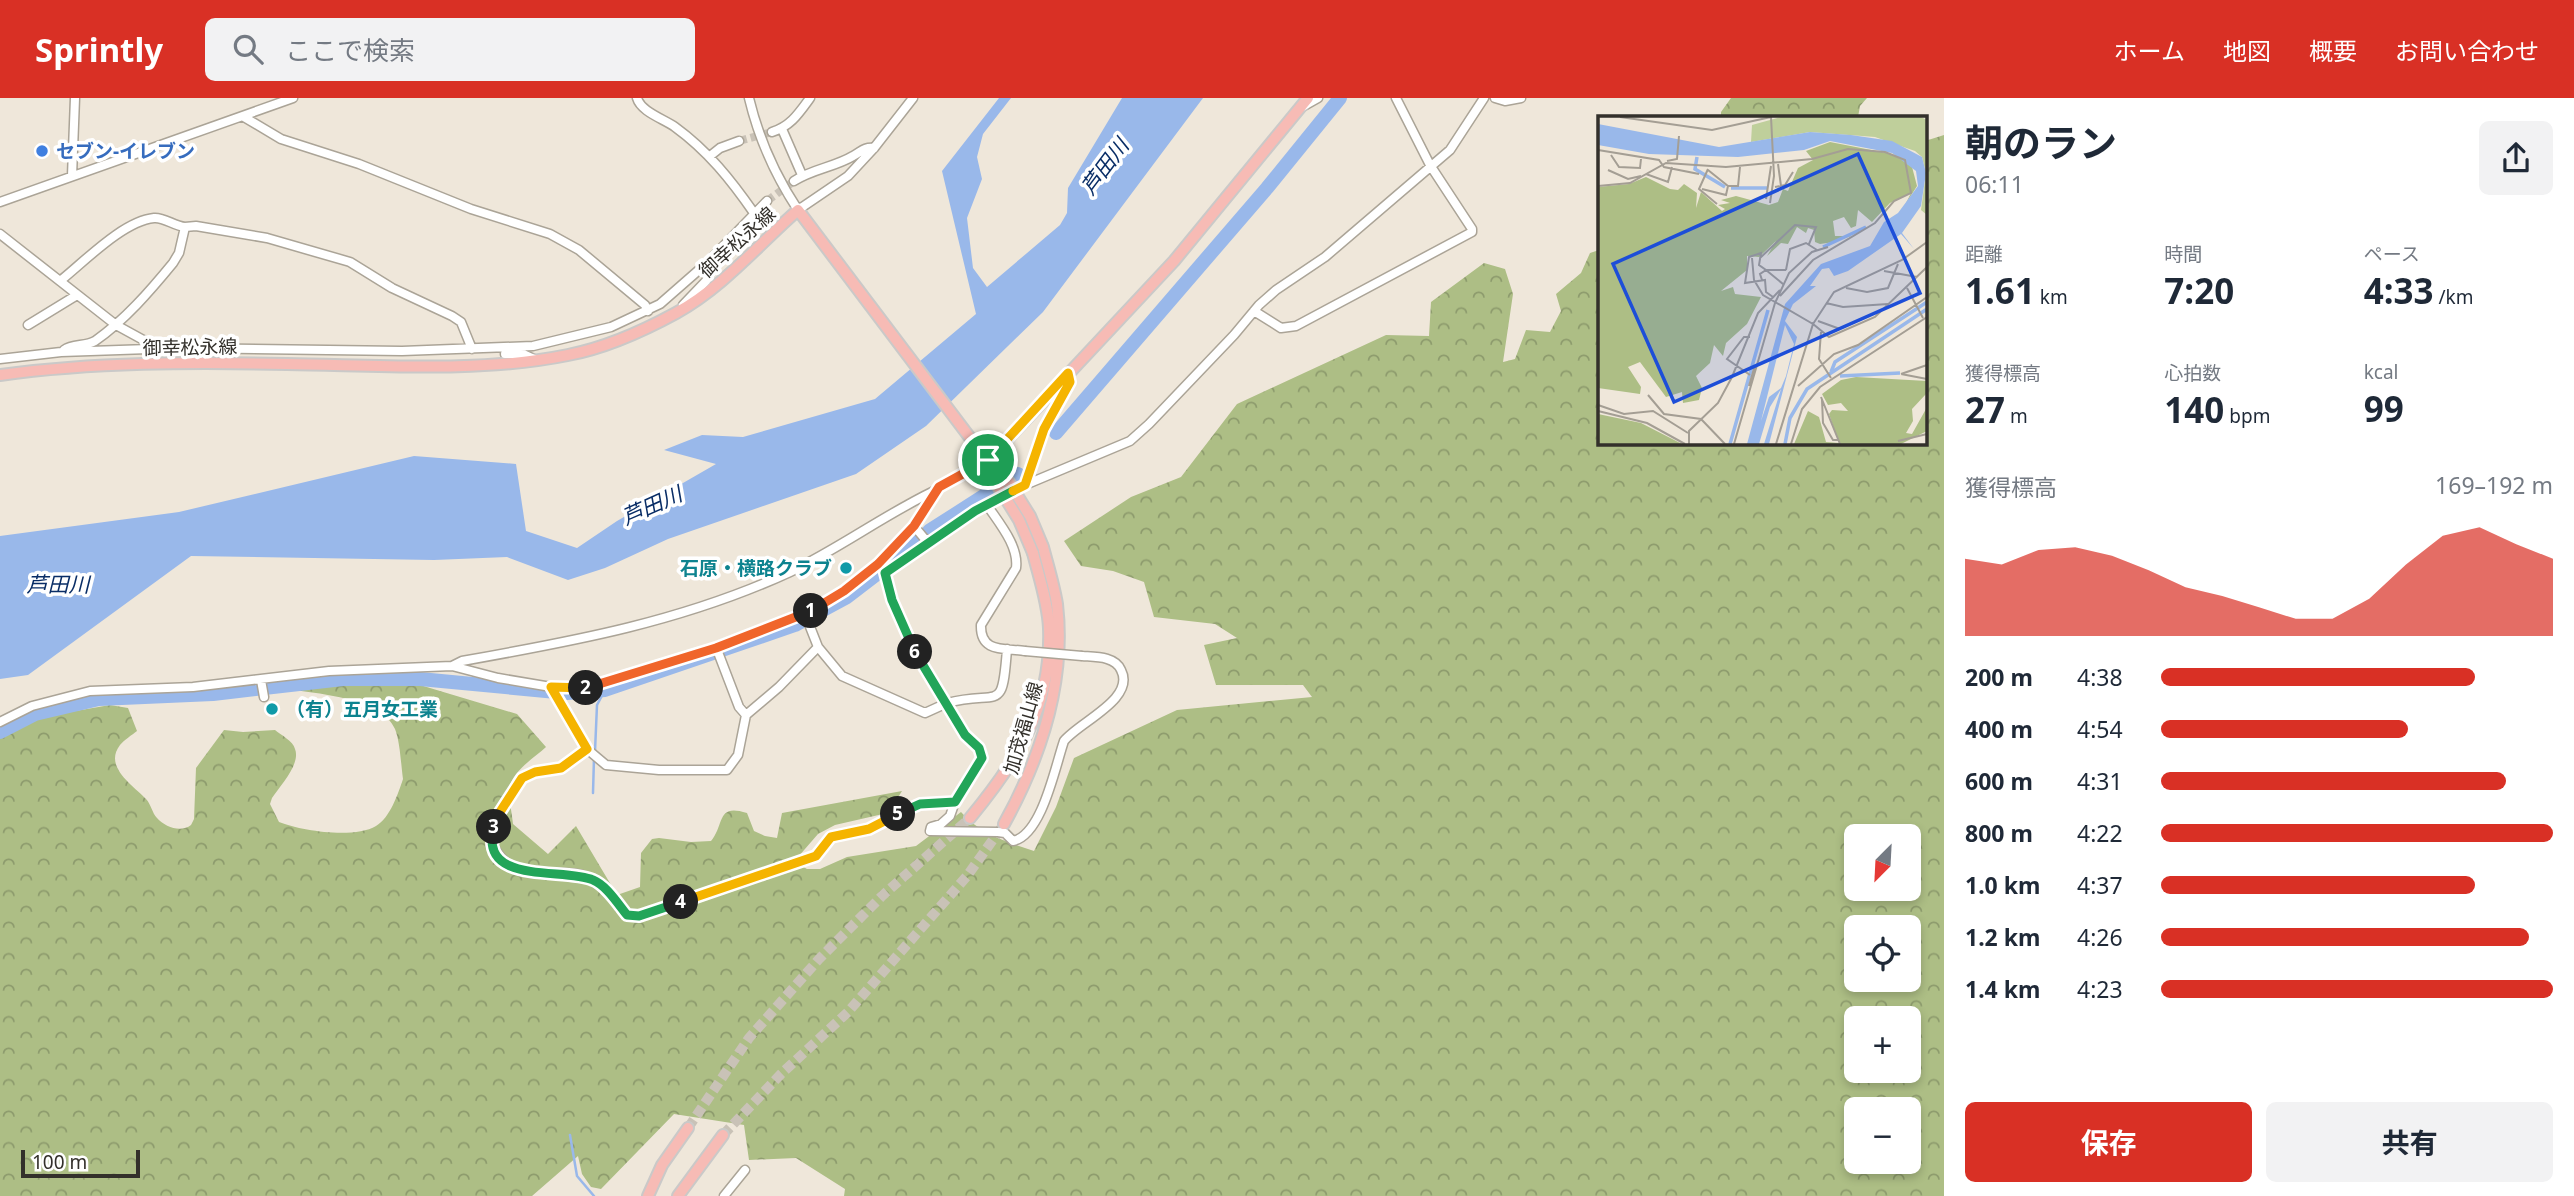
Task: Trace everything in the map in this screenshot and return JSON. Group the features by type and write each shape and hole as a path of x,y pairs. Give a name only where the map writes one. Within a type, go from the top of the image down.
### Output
{"main road":[{"path":"988,460 1174,261 1308,98"},
{"name":"御幸松永線","path":"0,375 90,367 229,363 425,366 536,360 569,355 605,345 677,312 716,286 798,210 988,460"},
{"name":"加茂福山線","path":"988,460 1030,516 1043,547 1056,602 1059,635 1051,706 1036,759 1004,824"},
{"name":"加茂福山線","path":"970,818 1013,763 1028,737 1046,668 1049,628 1044,596 1032,553 1000,479"},
{"path":"648,1196 662,1165 688,1128"},
{"path":"678,1196 723,1135"}],"street":[{"path":"72,176 75,98"},
{"path":"0,202 293,98"},
{"path":"637,98 643,108 676,128 710,156 754,213"},
{"path":"749,98 766,154 779,181 798,210 848,176 913,98"},
{"path":"772,132 782,129 794,120 810,98"},
{"path":"1301,107 1318,98"},
{"path":"1255,311 1281,328 1296,326 1469,235 1472,229 1430,165 1396,98"},
{"path":"885,573 987,505 1025,485 1130,440 1276,290 1325,257 1450,150 1484,98"},
{"path":"1495,98 1505,102 1521,98"},
{"path":"244,117 281,139 359,164 471,209 550,234 579,250 606,271 645,305 648,311"},
{"path":"782,129 802,175"},
{"path":"710,156 720,148 739,141"},
{"path":"794,181 802,175 840,163 864,147 874,148"},
{"path":"0,359 61,352 178,348 389,351 475,349 533,346 577,337 611,327 648,311 708,262 766,201"},
{"path":"60,281 123,231 139,222 157,218 177,226 195,226 267,238 350,262 392,288 452,316 461,323 475,349 489,353 523,354 536,360"},
{"path":"61,352 69,347 91,344 117,325 173,263 179,253 185,227"},
{"path":"0,234 117,325 147,342 178,348"},
{"path":"677,312 706,281 727,242"},
{"path":"28,325 77,295"},
{"path":"1025,485 1044,429 1070,382 1068,373"},
{"path":"452,666 462,661 611,634 726,598 789,572 851,540 934,491 944,482 988,460"},
{"path":"0,722 32,706 90,691 173,689 329,671 452,666 498,678 551,687 589,688 806,618 878,564 914,526 934,491"},
{"path":"878,564 885,573 892,600 918,660 965,735 979,748 982,758 955,802 950,816 941,824 931,827 930,831 998,832 1005,833 1013,841 1020,840 1040,815 1064,741 1111,704 1123,688 1125,680 1119,665 1110,660 1007,649 989,646 984,642 981,625 1016,568 1017,558 1003,528 987,505"},
{"path":"914,526 924,538 931,541"},
{"path":"806,618 818,647 842,676 925,713 947,703 963,699 994,698 1001,693 1007,649"},
{"path":"551,687 592,753 606,765 692,771 727,770 738,755 746,715 779,687 818,647"},
{"path":"716,648 739,707 746,715"},
{"path":"261,680 264,696"},
{"path":"592,753 561,768 535,772 522,778 500,812 491,841 506,864 520,871 578,874 596,881 627,915 639,916 816,856 831,837 869,829 920,804 955,802"},
{"path":"724,1196 745,1170"}],"green space":[{"path":"1731,98 1867,98 1860,106 1858,116 1721,116"},
{"path":"1944,135 1944,1196 844,1196 845,1189 796,1158 749,1160 744,1125 674,1114 601,1189 591,1187 582,1174 578,1156 532,1196 0,1196 0,734 29,719 110,705 128,708 137,731 122,743 116,753 118,768 148,801 157,818 164,824 183,829 191,825 194,819 196,768 224,730 275,730 292,743 296,755 292,768 270,804 279,822 314,831 355,832 381,822 399,792 403,779 395,729 377,710 363,704 289,689 289,678 420,685 517,714 546,747 524,766 511,783 509,794 513,824 548,854 576,826 617,895 640,887 641,853 652,839 711,841 723,817 730,811 747,813 754,831 777,838 782,813 902,791 892,807 883,814 835,825 818,834 796,863 807,869 820,869 847,857 916,846 961,812 985,832 1034,851 1056,807 1074,758 1177,710 1312,697 1303,685 1216,685 1204,645 1237,638 1215,624 1154,617 1144,582 1113,571 1081,566 1064,541 1131,497 1181,477 1237,404 1386,335 1429,336 1431,302 1484,263 1505,269 1513,294 1503,362 1515,359 1526,330 1550,332 1561,311 1556,294 1581,273 1590,253 1598,250 1598,444 1926,444 1926,141"}],"water":[{"name":"芦田川","path":"999,98 1011,98 983,134 977,157 982,179 967,218 973,268 987,287 1060,225 1067,213 1068,188 1122,98 1203,98 1043,312 926,426 856,474 668,539 605,568 568,580 507,557 434,560 191,556 28,675 0,679 0,536 179,512 414,456 516,464 526,531 577,548 617,521 716,464 664,450 702,435 743,437 875,399 976,314 942,171"}],"waterway":[{"path":"1056,433 1267,188 1340,98"},
{"path":"929,531 1018,474"},
{"path":"893,561 917,541"},
{"path":"0,732 35,714 99,699 213,694 343,679 420,679 567,693 605,690 795,625 847,597 877,574"},
{"path":"595,751 597,705 605,690"},
{"path":"593,793 594,758"},
{"path":"570,1135 577,1176 594,1196"}],"tunnel":[{"path":"739,141 772,132"},
{"path":"767,201 794,181"},
{"path":"688,1128 749,1038 819,959 882,896 970,818"},
{"path":"723,1135 781,1074 848,1012 967,876 1002,827"}],"place":[{"name":"セブン-イレブン","path":"42,151"},
{"name":"石原・横路クラブ","path":"846,568"},
{"name":"（有）五月女工業","path":"272,709"}],"route":[{"path":"1068,373 1070,382 1044,429 1025,485 975,511 885,573 892,600 918,660 965,735 979,748 982,758 955,802 920,804 869,829 831,837 816,856 639,916 627,915 596,881 578,874 520,871 506,864 497,854 491,841 493,829 500,812 522,778 535,772 552,772 561,768 587,749 551,687 589,688 716,648 805,614 844,591 878,564 914,526 934,491 944,482 988,460 1068,373"}]}
